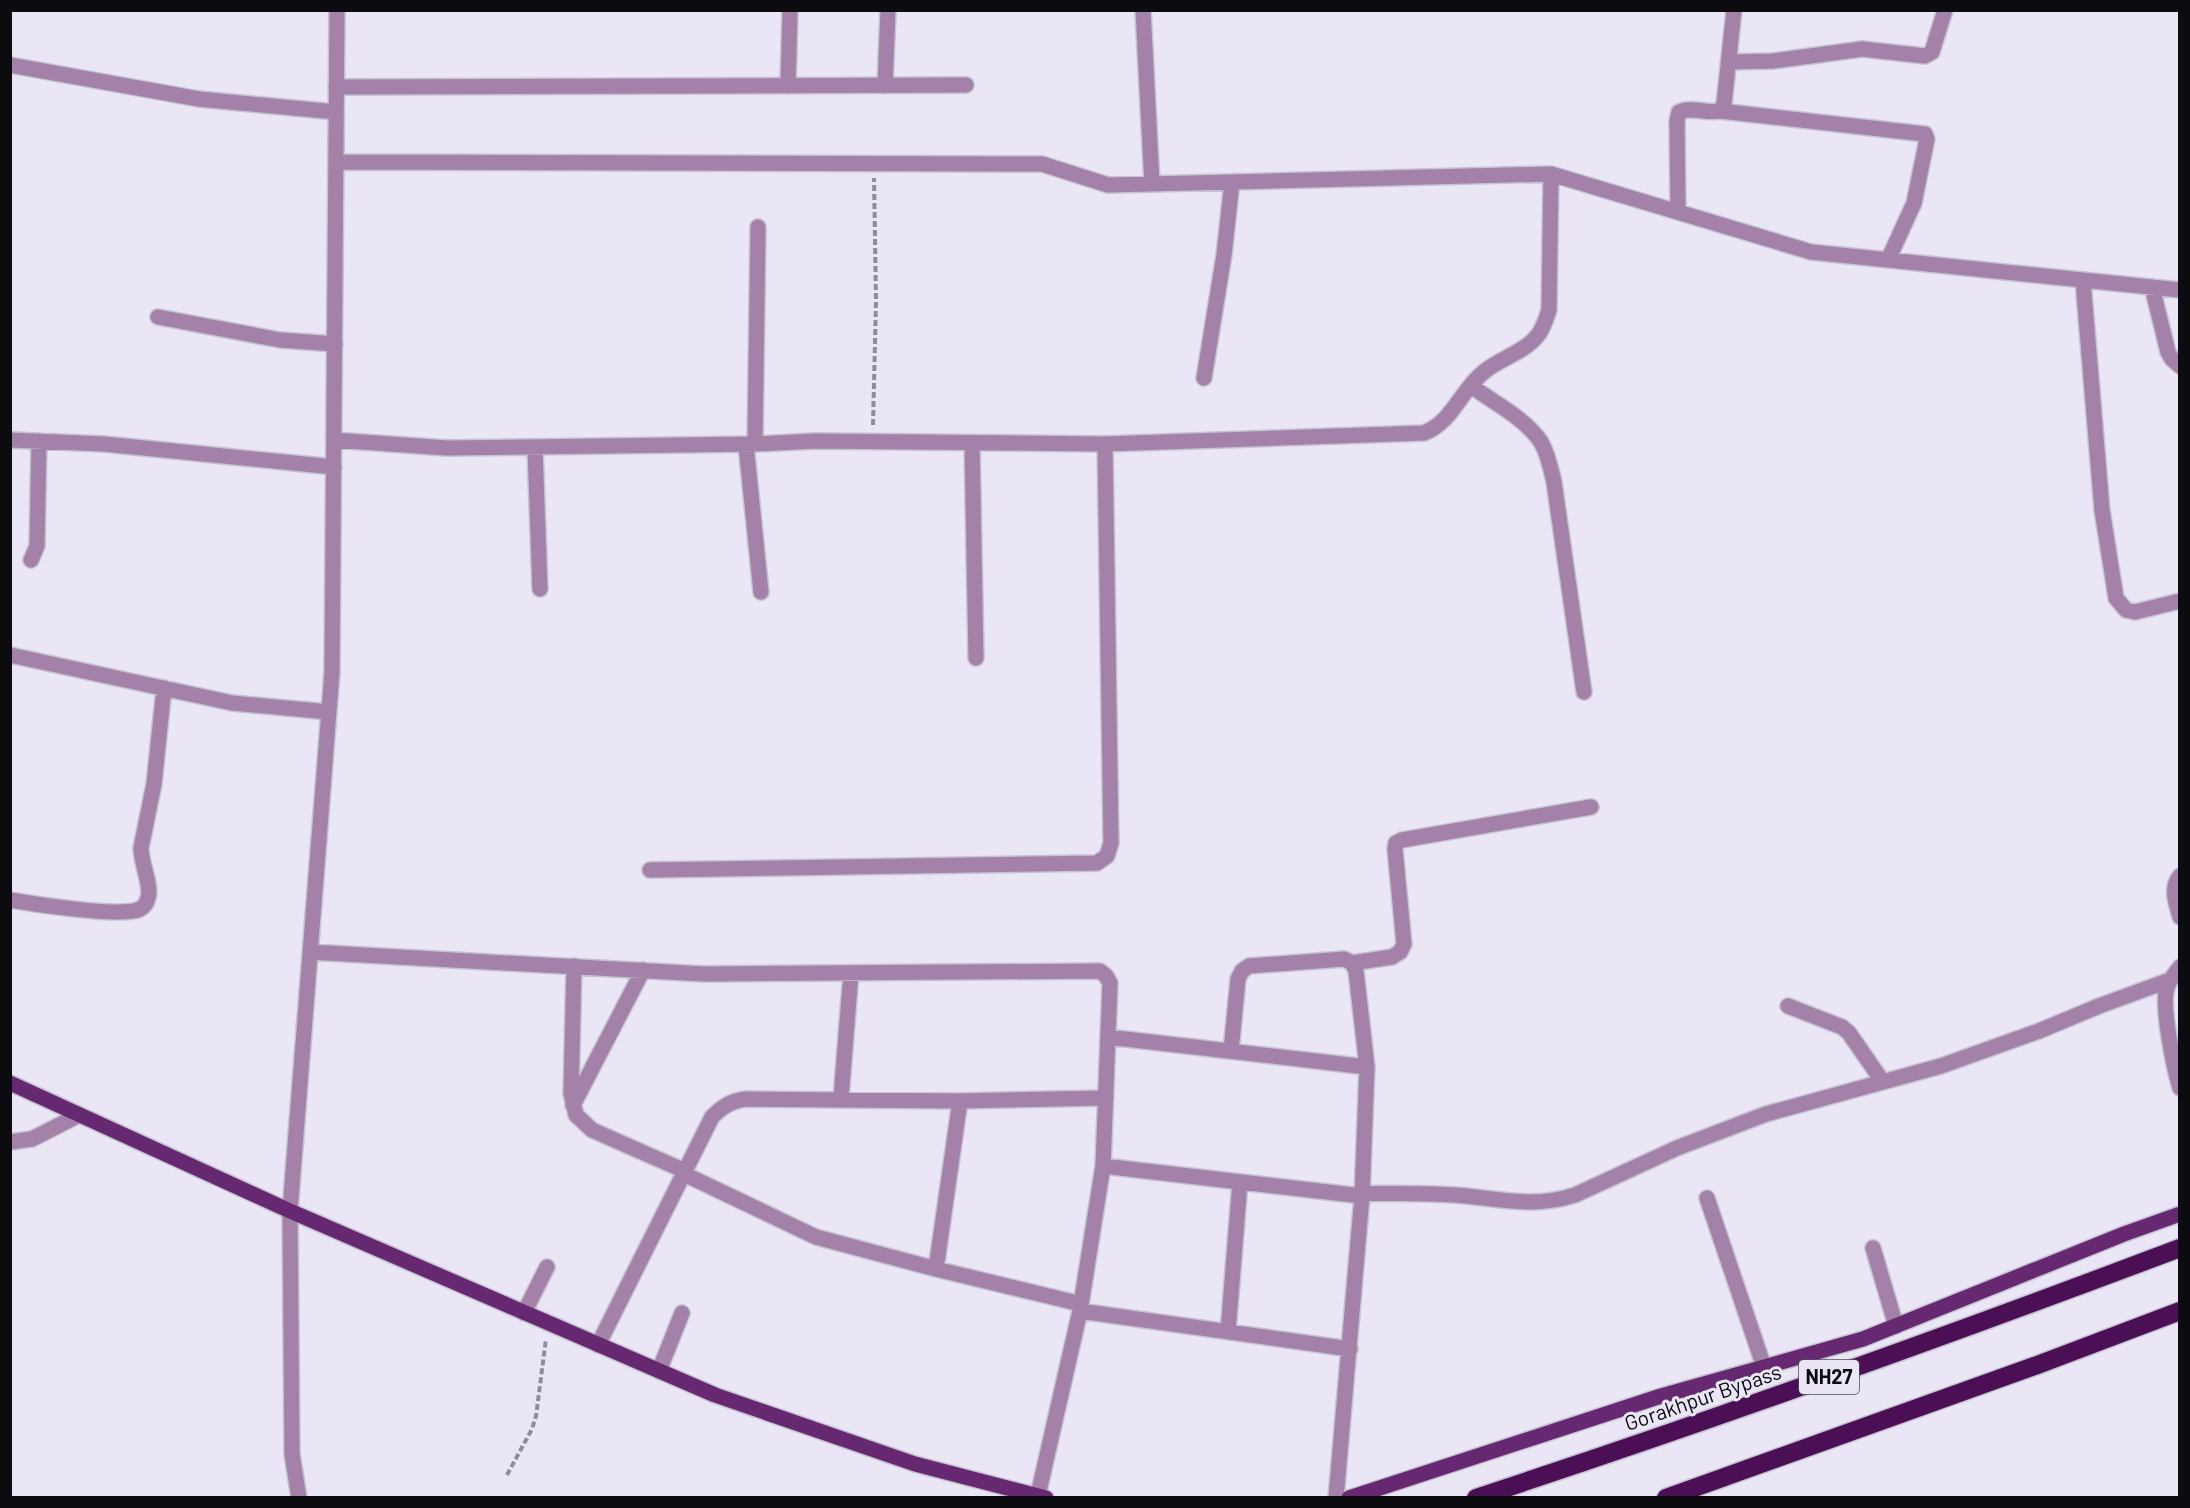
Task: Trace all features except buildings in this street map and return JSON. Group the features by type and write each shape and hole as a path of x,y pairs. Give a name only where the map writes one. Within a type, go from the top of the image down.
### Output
{"highway":[{"name":"Gorakhpur Bypass","path":"1476,1497 1658,1438 1957,1332 2180,1248"},
{"path":"1666,1497 2040,1364 2180,1311"}],"main road":[{"path":"10,1083 290,1211 715,1395 915,1464 1042,1496"},
{"path":"1349,1497 1661,1396 1863,1339 2124,1234 2180,1214"}],"street":[{"path":"299,1497 292,1454 290,1211 332,672 337,10"},
{"path":"788,86 790,10"},
{"path":"885,86 888,10"},
{"path":"1143,10 1152,184"},
{"path":"1720,111 1724,104 1734,10"},
{"path":"1729,62 1773,61 1862,49 1925,56 1932,52 1945,10"},
{"path":"10,64 199,99 336,112"},
{"path":"336,87 966,85"},
{"path":"1678,212 1677,121 1679,112 1685,110 1720,111 1855,128 1919,132 1925,134 1927,139 1914,203 1888,260"},
{"path":"336,162 1042,164 1108,185 1551,174 1811,252 2180,290"},
{"path":"334,440 447,448 535,448 751,445 815,441 1105,444 1424,433 1435,429 1444,421 1485,370 1527,345 1538,336 1545,324 1549,310 1551,174"},
{"path":"1204,378 1224,255 1232,182"},
{"path":"758,227 751,445 761,592"},
{"path":"2083,280 2102,510 2116,598 2126,610 2135,612 2180,601"},
{"path":"2152,288 2168,352 2172,360 2180,366"},
{"path":"158,317 280,340 334,344"},
{"path":"1471,386 1525,424 1540,442 1548,460 1554,482 1584,692"},
{"path":"10,440 104,444 334,467"},
{"path":"31,560 37,546 39,441"},
{"path":"972,443 976,658"},
{"path":"650,870 1097,863 1107,856 1111,843 1105,444"},
{"path":"535,448 540,589"},
{"path":"10,655 232,703 329,712"},
{"path":"10,900 59,908 127,911 139,910 146,905 150,896 141,858 141,848 154,784 164,688"},
{"path":"1231,1051 1238,979 1242,971 1250,966 1344,959 1352,963 1392,957 1400,952 1404,944 1396,843 1401,840 1591,807"},
{"path":"2180,876 2174,884 2174,891 2180,917"},
{"path":"310,952 704,974 1100,971 1110,983 1103,1166 1081,1308 1042,1496"},
{"path":"1336,1497 1362,1195 1366,1067 1356,971 1352,963"},
{"path":"574,966 571,1058 573,1105 576,1115 592,1130 816,1237 1081,1308 1350,1349"},
{"path":"573,1105 643,970"},
{"path":"841,1098 851,973"},
{"path":"1103,1166 1362,1195 1454,1195 1542,1203 1558,1201 1677,1148 1766,1114 1941,1066 2028,1035 2175,974"},
{"path":"2175,974 2167,988 2166,1004 2180,1088"},
{"path":"1788,1006 1842,1027 1883,1082"},
{"path":"1108,1037 1366,1067"},
{"path":"598,1345 712,1117 732,1101 841,1098 960,1101 1106,1098"},
{"path":"936,1269 960,1101"},
{"path":"10,1142 32,1139 79,1115"},
{"path":"1228,1332 1240,1182"},
{"path":"1707,1198 1764,1367"},
{"path":"1873,1248 1896,1326"},
{"path":"524,1313 547,1267"},
{"path":"659,1371 682,1314"}],"path":[{"path":"873,441 876,320 874,164"},
{"path":"507,1475 532,1429 536,1416 548,1323"}]}
